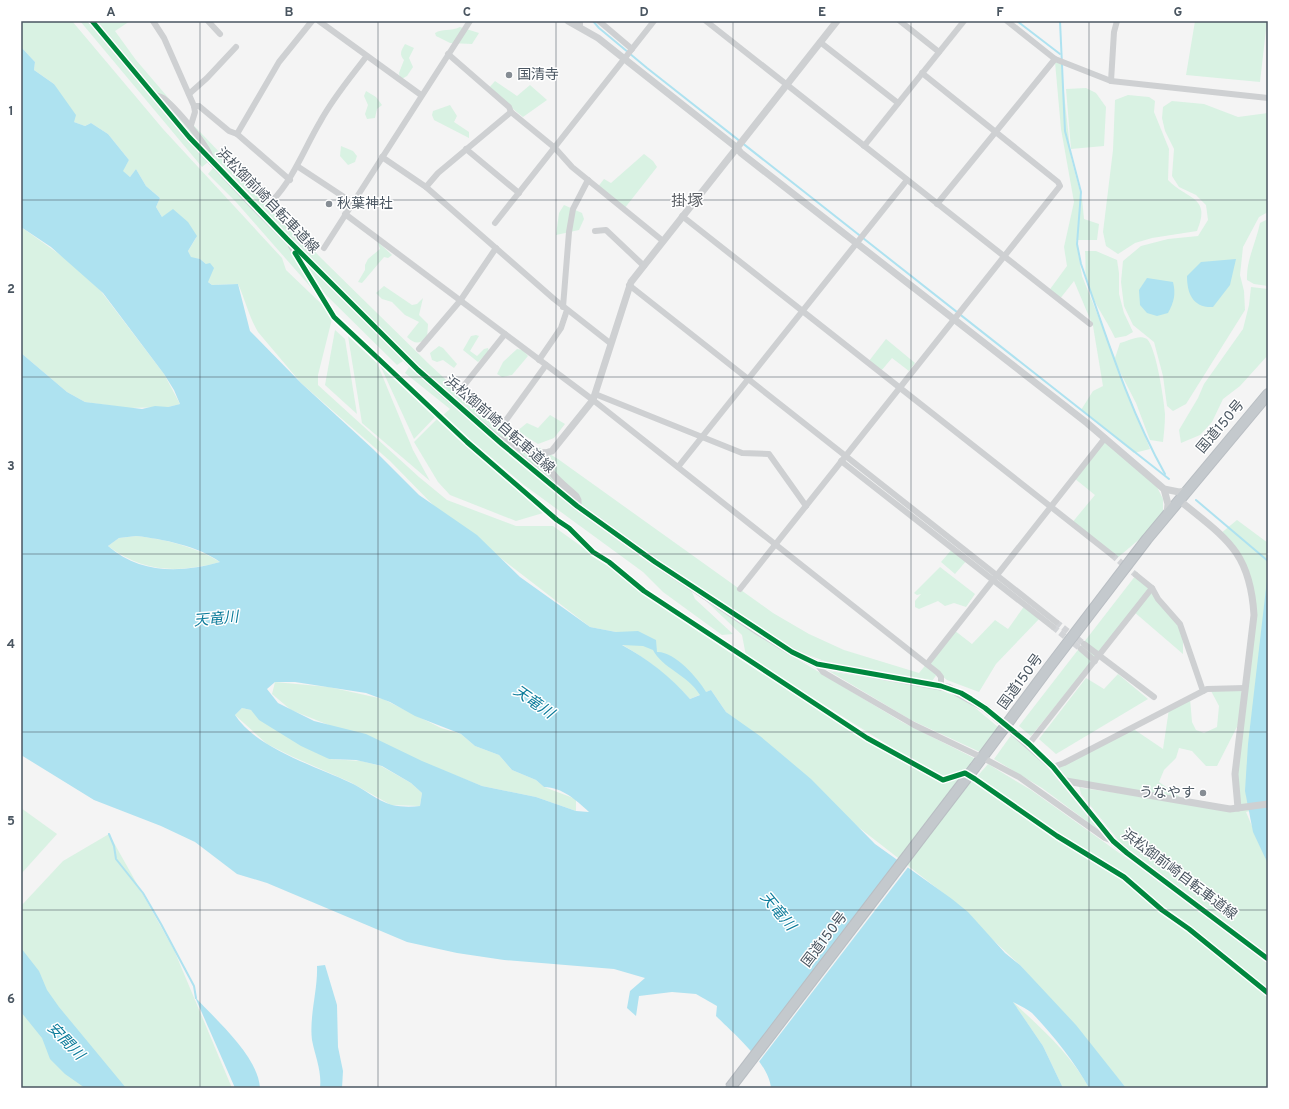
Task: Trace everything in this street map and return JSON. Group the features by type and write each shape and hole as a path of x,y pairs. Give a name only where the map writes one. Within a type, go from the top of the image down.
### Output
{"highway":[{"name":"国道150号","path":"730,1088 983,758 1050,666 1167,515 1268,394"}],"main road":[{"name":"浜松御前崎自転車道線","path":"92,21 212,161 287,239 418,370 493,436 578,507 655,562 756,630 792,652 817,664 941,686 961,693 985,708"},
{"name":"浜松御前崎自転車道線","path":"1017,735 1054,767 1113,841 1268,959"}],"street":[{"path":"153,21 164,38 194,106 195,112 191,125"},
{"path":"208,21 220,34"},
{"path":"237,134 279,62 312,21"},
{"path":"319,21 366,57 421,95"},
{"path":"324,248 470,21"},
{"path":"568,21 580,24 624,58 736,147 741,153 858,243 1105,438 1164,489 1180,492 1186,491"},
{"path":"599,21 632,49"},
{"path":"495,223 654,21"},
{"path":"706,21 1090,324"},
{"path":"493,436 531,452 544,453 552,450 594,397 629,285 736,147 837,21"},
{"path":"900,21 939,52"},
{"path":"864,146 964,21"},
{"path":"1007,21 1055,59 1111,80 1268,98"},
{"path":"1111,80 1114,32 1117,21"},
{"path":"820,42 898,103"},
{"path":"189,94 207,78 236,47"},
{"path":"448,54 509,107 511,112 555,148 572,167 663,241"},
{"path":"272,201 290,180 320,122 340,90 366,57"},
{"path":"937,204 1055,59"},
{"path":"740,589 953,318 1060,186 1058,182 922,73"},
{"path":"154,95 162,97 184,122 191,125 211,154 212,161"},
{"path":"194,106 199,106 229,131 237,134 290,180"},
{"path":"426,187 438,173 511,112"},
{"path":"466,149 519,193"},
{"path":"382,157 426,187 565,308 610,343"},
{"path":"297,166 353,203"},
{"path":"539,360 561,328 565,308 568,232 573,209 588,180"},
{"path":"678,467 907,180"},
{"path":"345,214 539,360 594,397 678,467 927,664 941,677 941,686"},
{"path":"682,216 1050,508 1112,555"},
{"path":"595,231 606,230 644,266"},
{"path":"287,239 334,317 468,442 557,520 569,528 593,552 609,562 644,591 867,738 943,780 965,773 970,776 1056,836 1124,877 1162,910 1189,929 1268,993"},
{"path":"419,349 460,301 496,248"},
{"path":"629,285 997,575 1054,624 993,581 841,461"},
{"path":"462,388 505,334"},
{"path":"504,423 546,365"},
{"path":"594,397 742,453 769,454 806,506"},
{"path":"927,664 1105,438"},
{"path":"544,453 546,465 550,471 576,496 578,500 578,507"},
{"path":"1164,489 1168,504 1167,515"},
{"path":"1179,500 1218,532 1239,554 1249,576 1254,615 1235,774 1238,808"},
{"path":"1136,574 1152,588 1158,599 1180,624 1203,691"},
{"path":"1029,744 1152,588"},
{"path":"1095,661 1083,646 1099,655 1154,697"},
{"path":"817,664 824,672 883,708 983,758 1019,778 1105,838 1113,841"},
{"path":"1054,767 1207,689 1245,688"},
{"path":"1066,781 1218,807 1238,808 1268,804"}],"green space":[{"path":"21,21 72,21 163,129 282,258 286,270 333,315 318,375 318,385 419,477 447,500 516,526 553,526 715,642 874,742 920,765 746,656 742,635 707,602 764,639 902,722 976,759 965,773 975,779 988,764 1031,790 1268,959 1268,1088 1126,1088 1020,965 943,893 857,826 726,712 711,690 690,699 658,669 621,644 616,632 590,627 436,508 390,461 301,383 258,332 238,284 212,285 207,281 206,264 200,259 191,258 188,251 196,238 162,217 156,207 160,198 146,186 136,169 130,177 122,171 129,160 108,134 91,123 85,126 74,122 54,84 34,70 35,62 21,47"},
{"path":"80,21 130,21 115,31 136,60 177,108 321,258 430,365 482,413 494,419 528,444 540,448 558,459 773,613 809,634 844,650 919,673 954,630 972,644 995,620 1008,629 1025,605 1041,617 996,664 979,692 947,680 938,673 932,681 830,663 797,651 686,578 695,599 733,634 722,635 663,592 643,572 524,485 442,416 450,409 405,373 409,367 403,361 397,365 320,289 315,292 236,202 208,174 213,168 208,162 202,167"},
{"path":"1195,21 1267,21 1260,82 1186,75"},
{"path":"460,27 479,33 472,44 450,43 436,36 435,33 441,31"},
{"path":"405,44 414,48 409,58 413,67 407,76 400,80 399,73 404,60 401,56 401,52"},
{"path":"1055,62 1061,64 1071,158 1082,199 1084,219 1099,224 1097,240 1076,240 1082,276 1115,358 1120,343 1141,337 1147,339 1153,352 1159,374 1165,414 1163,442 1150,440 1136,403 1118,368 1150,449 1134,453 1081,410 1093,391 1103,386 1093,326 1074,281 1059,300 1048,292 1067,266 1064,247 1074,202 1061,129"},
{"path":"495,81 517,96 530,85 547,100 523,117 488,89"},
{"path":"1086,88 1096,93 1106,107 1104,146 1071,149 1066,89"},
{"path":"366,91 376,97 382,105 377,109 375,118 367,119 365,114 368,105 364,96"},
{"path":"1128,95 1149,97 1155,101 1154,112 1169,149 1168,180 1195,200 1201,211 1201,220 1197,231 1152,238 1135,243 1118,254 1106,246 1103,232 1113,150 1115,100"},
{"path":"1172,101 1204,104 1238,117 1268,113 1268,212 1259,217 1243,247 1240,275 1244,291 1245,310 1186,404 1173,411 1167,406 1163,376 1154,342 1133,325 1124,306 1121,282 1123,261 1141,246 1168,239 1198,236 1208,220 1206,205 1196,195 1179,187 1172,176 1174,149 1165,131 1162,118 1163,107"},
{"path":"450,105 457,116 454,122 469,132 469,138 434,120 432,115 433,111"},
{"path":"341,146 353,151 357,156 355,162 348,165 340,156"},
{"path":"644,154 653,161 657,167 624,209 597,188 604,179 611,183"},
{"path":"564,205 582,213 584,219 579,230 556,235 559,213"},
{"path":"1268,219 1268,286 1254,284 1247,280 1247,273 1260,223"},
{"path":"21,227 66,259 100,290 164,374 180,404 168,407 128,408 85,402 67,392 21,353"},
{"path":"376,237 380,244 392,255 388,258 384,257 362,283 358,282 365,270 365,265 368,259 380,249"},
{"path":"1085,251 1096,251 1117,260 1119,273 1119,294 1124,313 1133,332 1126,336 1115,338 1091,294 1086,279"},
{"path":"384,286 412,305 417,304 423,298 419,315 428,324 427,339 417,342 412,341 407,337 419,322 405,315 392,302 382,299 376,293"},
{"path":"1251,287 1268,289 1268,355 1240,386 1223,399 1212,422 1200,435 1181,443 1179,430 1198,398 1204,384 1243,329 1249,305"},
{"path":"335,330 345,339 357,414 325,385"},
{"path":"348,336 377,363 413,450 430,481 362,423"},
{"path":"471,336 479,336 470,351 477,356 484,349 488,348 489,352 478,362 463,350"},
{"path":"886,339 915,363 909,371 892,358 881,371 869,361"},
{"path":"439,346 443,348 457,364 454,368 443,360 437,362 432,360 430,353"},
{"path":"517,349 523,350 528,356 512,375 502,377 497,374 503,362"},
{"path":"380,365 435,417 414,439"},
{"path":"550,415 565,424 554,438 538,444 517,431 527,423 538,428"},
{"path":"437,419 543,513 516,521 450,495 438,482 414,442"},
{"path":"1103,440 1157,487 1163,499 1163,511 1158,518 1142,537 1116,559 1107,549 1071,524 1095,495 1074,478"},
{"path":"1237,520 1268,543 1268,806 1246,812 1268,864 1268,958 1124,847 1081,794 1079,786 1082,788 1218,807 1239,808 1236,772 1241,719 1217,766 1206,766 1192,751 1179,748 1176,758 1164,770 1159,782 1187,802 1071,782 1056,766 1132,728 1163,749 1169,709 1190,698 1192,722 1196,730 1204,733 1217,727 1219,706 1210,689 1241,688 1243,703 1254,598 1246,571 1220,534"},
{"path":"136,536 180,544 201,552 220,562 205,566 176,569 148,566 121,555 108,546 119,538"},
{"path":"953,548 967,560 955,574 941,562"},
{"path":"940,567 975,594 966,607 954,603 945,606 938,601 919,609 915,607 915,601 921,594 917,595 914,593"},
{"path":"1136,575 1180,624 1183,635 1183,654 1133,611 1031,736 1019,726"},
{"path":"829,671 941,690 967,701 998,727 980,752 911,720"},
{"path":"1118,674 1148,699 1056,754 1039,739 1086,678 1104,689"},
{"path":"275,682 329,687 383,699 441,728 461,734 475,746 499,755 512,770 536,780 544,787 576,799 576,811 536,797 482,786 291,710 272,694"},
{"path":"242,708 251,710 329,759 361,761 381,766 411,783 422,793 420,806 391,805 350,782 267,744 235,715"},
{"path":"1012,734 1045,764 1100,831 1042,788 994,759"},
{"path":"21,808 57,834 21,874"},
{"path":"109,834 174,950 232,1088 21,1088 21,906 63,861"},
{"path":"1012,1001 1064,1052 1089,1088 1063,1088 1043,1046"}],"water":[{"name":"天竜川","path":"21,47 35,62 34,70 54,84 76,115 74,122 85,126 91,123 108,134 129,160 123,171 130,177 136,169 146,186 160,198 156,207 162,217 173,209 188,222 197,236 188,251 191,257 200,259 206,264 210,263 214,268 208,282 212,285 238,284 250,331 301,383 373,449 419,495 477,535 520,577 590,627 616,632 638,631 656,640 657,652 671,656 685,666 706,692 711,690 726,712 760,736 811,779 875,844 968,912 1005,953 1020,965 1076,1025 1126,1088 1089,1088 1070,1058 1032,1013 1013,1002 1043,1046 1063,1088 771,1088 769,1078 757,1059 716,1016 717,1006 696,994 672,992 639,996 636,1016 627,1008 630,991 645,978 614,969 504,960 457,953 407,942 267,883 237,874 195,842 161,826 94,800 21,755 21,353 67,392 85,402 142,409 155,406 168,407 180,404 174,390 164,374 103,293 51,247 21,227","holes":["136,536 169,541 211,556 220,562 205,566 176,569 161,569 147,566 134,562 120,555 108,546 119,538","622,645 643,646 653,650 662,662 689,682 700,695 690,699 667,676 632,650","275,682 295,682 366,693 390,702 415,716 461,734 475,746 499,755 512,770 536,780 544,787 563,792 589,812 576,811 536,797 482,786 422,761 366,734 314,721 278,703 267,689","242,708 251,710 259,720 301,746 329,759 356,760 382,766 411,783 422,793 420,806 410,807 386,803 354,785 287,755 257,737 245,727 235,715"]},
{"path":"1236,259 1230,285 1213,307 1200,305 1192,299 1188,289 1187,276 1201,262"},
{"path":"1147,278 1173,282 1174,298 1168,313 1157,316 1147,313 1140,305 1139,290"},
{"path":"1268,571 1268,864 1253,832 1245,791 1248,744"},
{"name":"安間川","path":"21,948 39,971 47,990 59,1007 126,1088 85,1088 65,1074 50,1059 42,1038 21,1012"},
{"path":"325,965 337,1005 338,1047 343,1071 342,1088 320,1088 319,1070 312,1040 311,1031 317,966"},
{"path":"195,997 235,1039 244,1051 252,1064 260,1088 235,1088"}],"pier":[{"path":"900,859 909,866 758,1063 750,1055"}],"waterway":[{"path":"593,21 599,28 647,68 1169,479"},
{"path":"1017,21 1060,54"},
{"path":"1060,21 1065,131 1081,192 1077,244 1081,264 1118,371 1140,423 1165,474"},
{"path":"1196,500 1268,561"},
{"path":"109,834 114,846 116,859 143,893 161,924 194,986 196,998"}],"tunnel":[{"path":"1112,555 1136,575"},
{"path":"1056,622 1084,644"},
{"path":"1053,627 1081,649"},
{"path":"985,708 1017,735"}],"cycle path":[{"path":"92,21 189,137 287,239 418,370 502,444 577,506 655,562 792,652 817,664 941,686 961,693 985,708 1029,744 1053,767 1113,841 1268,959"},
{"path":"295,253 334,317 467,442 557,520 569,528 593,552 609,562 644,591 867,738 943,780 965,773 975,779 1057,836 1124,877 1162,910 1189,929 1268,993"}],"place":[{"name":"国清寺","path":"509,75"},
{"name":"秋葉神社","path":"329,204"},
{"name":"うなやす","path":"1203,793"}],"district":[{"name":"掛塚","path":"687,202"}]}
